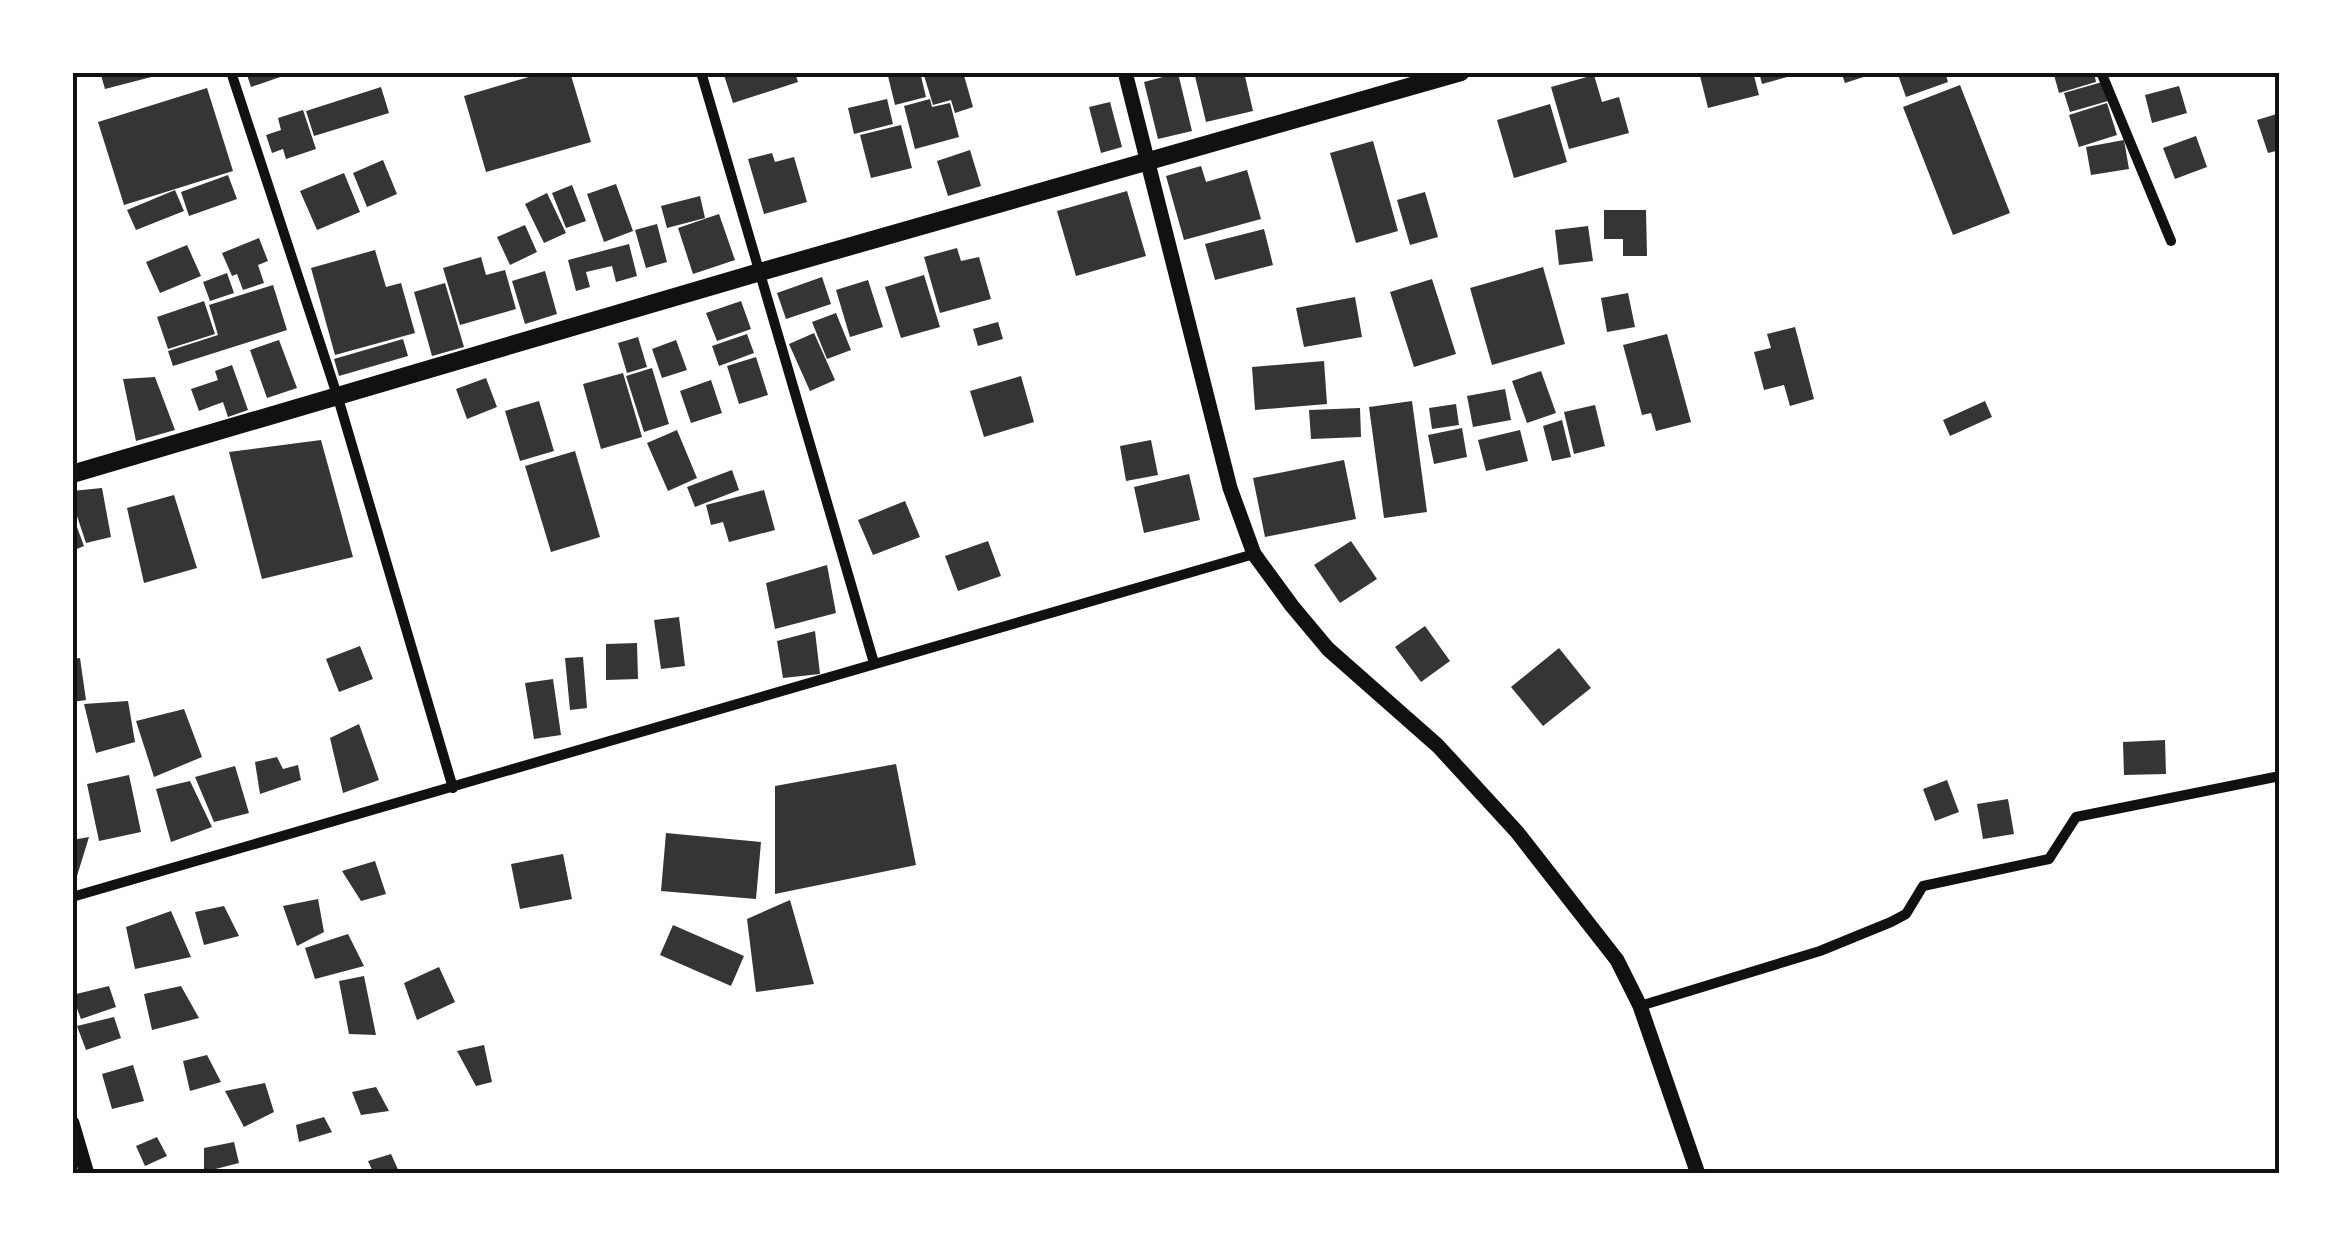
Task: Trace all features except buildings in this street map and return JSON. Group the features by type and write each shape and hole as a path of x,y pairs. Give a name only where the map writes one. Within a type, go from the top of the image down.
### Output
{"main road":[{"path":"72,474 1461,72"}],"street":[{"path":"232,72 338,398 453,788"},
{"path":"701,72 874,663"},
{"path":"1125,72 1230,488 1254,554 1328,649 1438,746 1517,832 1617,960 1640,1006 1698,1174"},
{"path":"2102,72 2171,241"},
{"path":"72,897 1254,554"},
{"path":"1640,1006 1820,951 1891,922 1906,914 1923,886 2049,859 2076,817 2280,776"},
{"path":"72,1123 87,1174"}]}
